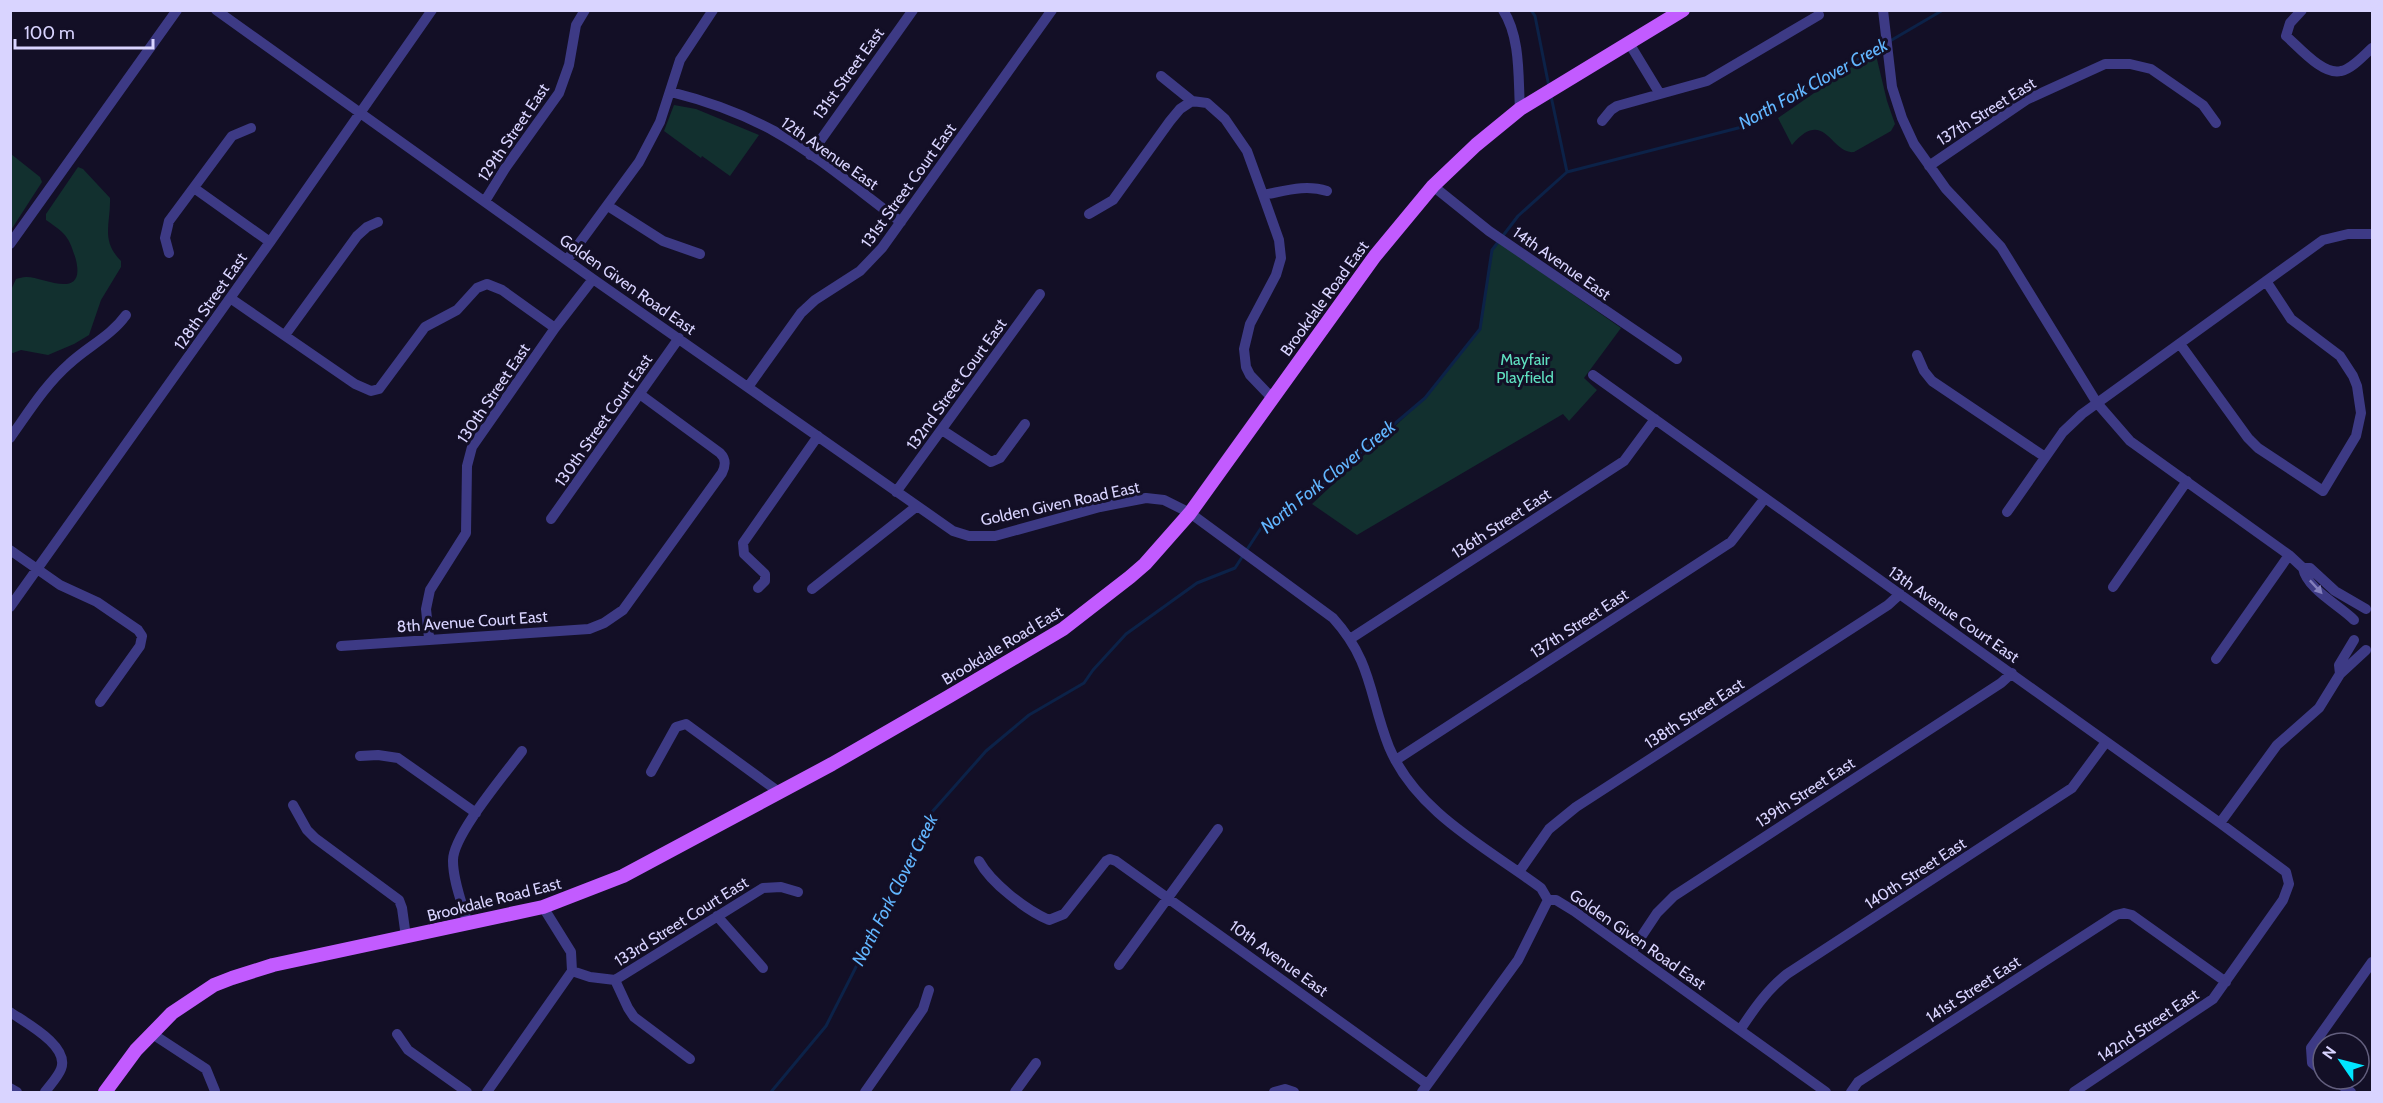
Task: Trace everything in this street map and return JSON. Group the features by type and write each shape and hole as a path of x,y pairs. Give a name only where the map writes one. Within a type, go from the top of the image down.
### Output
{"main road":[{"name":"Brookdale Road East","path":"151,1032 180,1006 214,985 273,964 468,925 543,907 623,876 861,747 1063,628 1145,564 1190,513 1375,256 1433,186 1476,145 1520,109 1683,10"},
{"path":"105,1092 151,1032"}],"street":[{"path":"10,244 177,10"},
{"name":"Golden Given Road East","path":"216,10 593,279 953,531 969,536 986,537 1138,499 1164,500 1190,513 1324,611 1350,639 1369,678 1389,748 1418,793 1435,810 1541,888 1548,900 1556,900 1574,911 1826,1092"},
{"name":"128th Street East","path":"10,607 432,10"},
{"name":"129th Street East","path":"485,201 506,166 559,93 569,64 576,25 585,10"},
{"path":"567,260 608,206 652,139 671,92 680,60 713,10"},
{"name":"131st Street East","path":"810,155 913,10"},
{"name":"131st Street Court East","path":"748,387 801,313 815,300 865,267 901,222 1052,10"},
{"path":"1503,10 1515,44 1520,109"},
{"path":"2302,10 2290,23 2286,36 2294,45 2326,68 2336,72 2345,70 2373,48"},
{"path":"1602,121 1617,106 1707,81 1819,15"},
{"path":"1883,15 1886,51 1898,106 1910,136 1946,189 2001,247 2097,403 2130,441 2289,555 2303,568 2304,574 2317,589 2354,620"},
{"path":"1629,43 1660,94"},
{"name":"137th Street East","path":"1929,165 2026,100 2105,64 2130,64 2151,69 2203,105 2216,123"},
{"path":"1161,76 1192,101 1207,103 1219,112 1238,134 1247,151 1263,195 1278,240 1281,258 1276,275 1250,324 1244,350 1246,367 1250,375 1272,398"},
{"name":"12th Avenue East","path":"671,92 714,104 775,132 901,222"},
{"path":"1089,214 1113,200 1170,121 1180,109 1192,101"},
{"path":"169,253 165,238 170,221 232,136 251,128"},
{"name":"14th Avenue East","path":"1433,186 1489,231 1677,359"},
{"path":"1263,195 1314,187 1327,191"},
{"path":"194,188 270,242"},
{"path":"608,206 663,241 700,254"},
{"path":"285,335 357,236 367,227 378,222"},
{"path":"2007,512 2070,423 2323,240 2348,234 2373,234"},
{"name":"130th Street East","path":"429,638 426,609 430,591 466,533 467,466 472,447 555,328 593,279"},
{"path":"2181,344 2248,438 2258,448 2322,491 2356,436 2361,413 2357,386 2340,356 2291,319 2266,281"},
{"path":"230,298 355,384 375,392 418,333 457,310 477,288 487,284 502,290 555,328"},
{"name":"132nd Street Court East","path":"896,492 1040,294"},
{"path":"10,438 54,379 69,364 119,325 126,315"},
{"name":"130th Street Court East","path":"551,519 641,395 679,338"},
{"path":"1917,355 1923,371 1932,381 2045,457"},
{"name":"13th Avenue Court East","path":"1593,375 2282,867 2289,884"},
{"name":"8th Avenue Court East","path":"341,646 429,638 449,639 589,629 604,623 627,605 725,466 723,456 715,448 641,395"},
{"name":"136th Street East","path":"1350,639 1624,461 1655,419"},
{"path":"942,430 991,462 1000,458 1025,424"},
{"path":"758,588 765,580 765,574 744,555 743,543 818,436"},
{"path":"2113,587 2187,481"},
{"name":"137th Street East","path":"1396,760 1731,543 1765,498"},
{"path":"812,590 917,506"},
{"path":"10,550 66,589 97,602 138,630 142,636 140,646 100,702"},
{"path":"2216,659 2289,555"},
{"path":"2303,568 2310,568 2335,591 2369,608 2354,620 2352,629 2354,640 2339,664 2340,674"},
{"name":"138th Street East","path":"1519,872 1549,829 1576,807 1888,605 1900,594"},
{"path":"2220,823 2268,755 2319,708 2340,674 2369,650 2354,640"},
{"name":"139th Street East","path":"1631,952 1657,913 1674,896 2012,674"},
{"path":"651,772 676,727 686,724 779,792"},
{"name":"140th Street East","path":"1740,1030 1763,997 1787,974 2072,788 2106,742"},
{"path":"468,925 453,859 458,841 522,751"},
{"path":"360,756 378,755 398,758 476,813"},
{"path":"293,805 307,830 315,838 399,900 406,937"},
{"path":"1119,965 1218,829"},
{"name":"10th Avenue East","path":"979,861 989,877 1049,920 1059,918 1102,864 1110,859 1124,865 1424,1088"},
{"name":"142nd Street East","path":"2074,1092 2213,999 2283,900 2289,884"},
{"name":"133rd Street Court East","path":"615,980 763,888 781,887 798,892"},
{"path":"1424,1088 1521,954 1548,900"},
{"path":"488,1092 572,971 571,952 543,907"},
{"name":"141st Street East","path":"1851,1092 1858,1083 1901,1053 2116,915 2124,913 2132,915 2226,982"},
{"path":"717,916 763,968"},
{"path":"2323,1031 2373,962"},
{"path":"572,971 590,977 615,980 634,1017 690,1059"},
{"path":"865,1092 923,1009 929,990"},
{"path":"10,1012 59,1048 62,1069 45,1092"},
{"path":"151,1032 206,1069 215,1091"},
{"path":"397,1034 408,1050 467,1092"},
{"path":"1015,1092 1036,1063"},
{"path":"10,1088 17,1092"},
{"path":"1274,1092 1285,1089 1294,1092"}],"green space":[{"path":"1875,51 1895,124 1891,131 1854,152 1839,147 1820,131 1812,130 1803,134 1792,145 1778,118"},
{"path":"674,105 696,109 759,135 730,176 664,131"},
{"path":"11,154 40,177 42,182 11,230"},
{"path":"78,167 83,169 110,198 109,238 111,246 121,261 121,267 101,300 89,335 48,355 21,350 10,352 11,290 16,279 26,277 60,284 69,284 75,280 76,260 69,240 46,220 46,214"},
{"name":"Mayfair Playfield","path":"1498,242 1621,328 1584,378 1597,390 1569,421 1563,414 1357,535 1312,504 1425,398 1480,329 1492,250"}],"waterway":[{"path":"1531,10 1535,16 1549,87"},
{"name":"North Fork Clover Creek","path":"1890,41 1943,10"},
{"name":"North Fork Clover Creek","path":"771,1092 826,1026 916,849 932,812 986,751 1029,715 1084,683 1126,634 1197,583 1235,568 1261,528 1314,492 1425,398 1480,329 1492,250 1518,216 1567,172 1742,127 1884,44"},
{"path":"1551,96 1567,172"}]}
